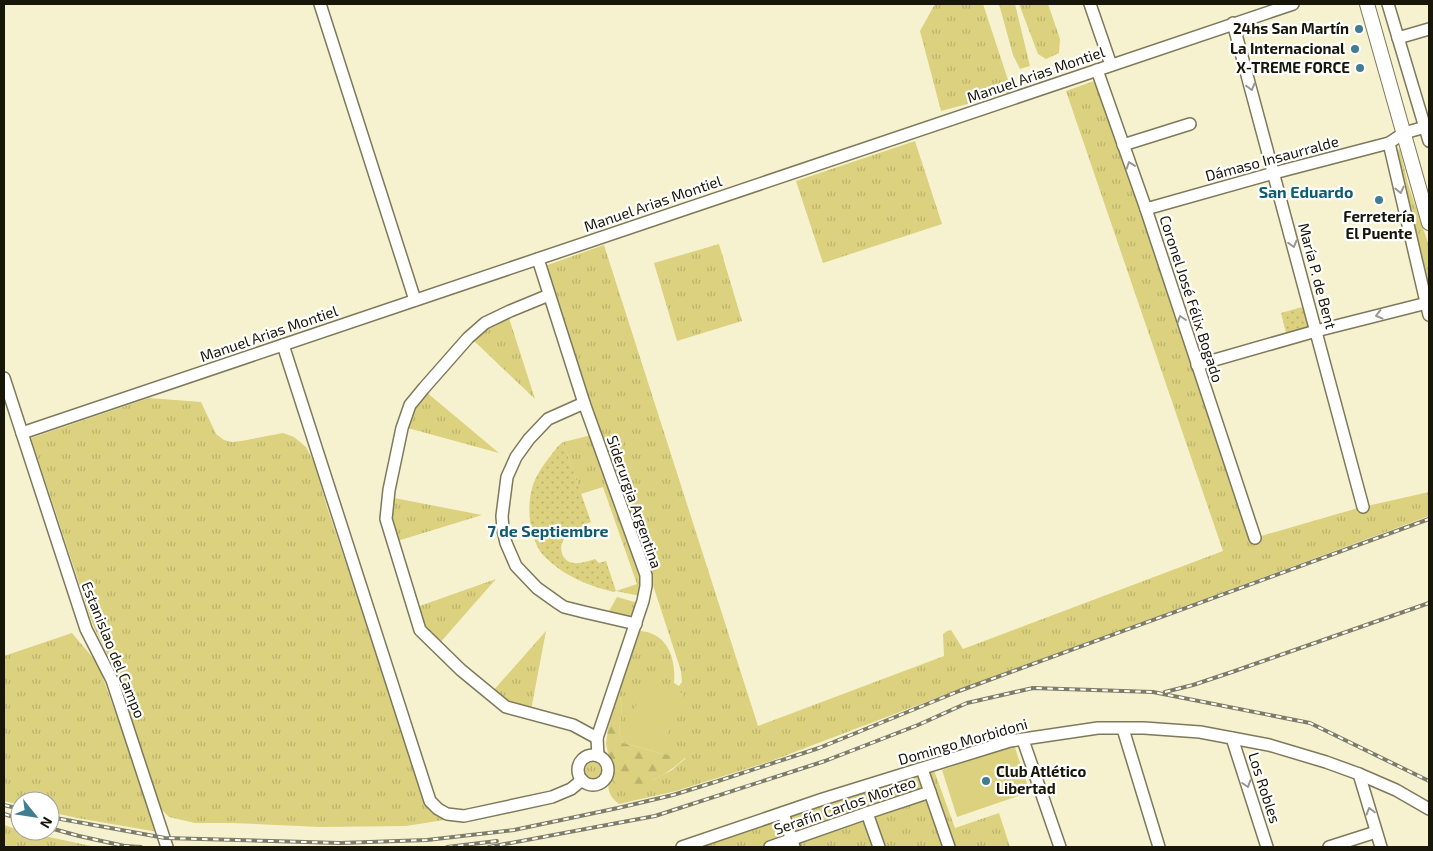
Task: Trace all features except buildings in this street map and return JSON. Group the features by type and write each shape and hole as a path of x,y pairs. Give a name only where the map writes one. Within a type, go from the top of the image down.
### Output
{"main road":[{"path":"1368,4 1429,223"}],"street":[{"path":"320,4 415,300"},
{"path":"1090,4 1111,65"},
{"name":"Manuel Arias Montiel","path":"22,433 1293,4"},
{"path":"1388,4 1427,127 1429,141"},
{"name":"María P. de Bent","path":"1233,23 1363,506"},
{"path":"1398,38 1429,28"},
{"name":"Coronel José Félix Bogado","path":"1097,70 1146,210 1255,538"},
{"path":"1123,145 1190,124"},
{"name":"Dámaso Insaurralde","path":"1146,210 1388,142 1404,133 1427,127"},
{"path":"1197,365 1316,331 1428,309 1388,142"},
{"name":"Siderurgia Argentina","path":"538,259 584,403 644,568 646,586 636,624 598,738 598,756 605,760 608,772 600,783 586,783 582,780"},
{"path":"549,295 510,311 485,324 457,350 410,405 402,428 389,490 386,519 420,630 461,670 506,707 572,724 598,738"},
{"path":"283,345 430,801 447,814 464,816 552,797 571,789 582,780 578,770 582,760 587,756 598,756"},
{"name":"Estanislao del Campo","path":"4,378 86,628 112,680 167,847"},
{"path":"584,403 548,419 529,439 516,457 507,477 502,516 506,543 516,566 537,588 558,604 636,624"},
{"name":"Domingo Morbidoni","path":"682,847 823,799 1010,741 1098,728 1144,728 1200,732 1268,745 1359,774 1396,790 1429,809"},
{"path":"1123,729 1159,847"},
{"name":"Los Robles","path":"1232,738 1267,847"},
{"path":"1023,740 1060,847"},
{"path":"922,769 949,847"},
{"path":"1359,774 1381,847"},
{"name":"Serafín Carlos Morteo","path":"772,847 792,845 867,813 930,792"},
{"path":"783,813 792,845"},
{"path":"867,813 879,847"},
{"path":"1329,847 1376,832"}],"green space":[{"path":"935,4 983,4 1012,92 941,111 920,31"},
{"path":"999,4 1015,4 1030,66 1020,69 1013,55"},
{"path":"1019,4 1048,4 1060,39 1059,53 1046,59 1038,54"},
{"path":"1097,80 1257,542 1261,536 1358,508 1429,492 1429,516 968,686 771,761 676,791 619,804 610,793 608,786 610,778 616,784 653,780 672,770 686,758 623,743 619,732 622,707 619,691 640,631 650,633 664,642 672,657 674,683 679,686 682,682 681,671 650,576 542,267 604,245 758,726 944,656 943,634 947,631 951,630 963,649 1223,551 1066,91"},
{"path":"915,141 942,224 823,263 796,181"},
{"path":"1395,148 1400,150 1408,184 1429,246 1429,302"},
{"path":"719,244 742,321 677,341 654,263"},
{"path":"1306,306 1312,329 1287,337 1281,313"},
{"path":"508,315 535,399 472,339 487,326"},
{"path":"425,391 499,453 404,427"},
{"path":"149,398 201,402 216,434 224,440 232,442 241,441 283,433 294,437 306,447 314,462 327,507 427,804 450,819 406,826 321,827 195,823 169,817 160,808 116,672 93,625 31,438"},
{"path":"592,435 640,572 642,583 640,596 616,591 637,584 603,487 581,494 563,442"},
{"path":"563,442 591,522 586,524 584,529 572,533 565,538 561,546 562,554 566,560 574,563 595,559 599,563 606,561 616,591 614,592 585,583 567,574 543,555 535,540 529,512 533,485 537,475"},
{"path":"389,497 482,515 394,542"},
{"path":"496,579 438,645 422,628 414,608"},
{"path":"617,597 638,603 632,617 628,619 608,613"},
{"path":"546,631 531,710 508,705 492,692"},
{"path":"72,633 98,664 158,832 60,814 60,791 10,791 10,802 4,801 4,656"},
{"path":"646,680 684,694 661,751 624,737"},
{"path":"619,691 622,707 619,732 623,743 663,754 686,757 661,776 639,785 615,784 610,778 613,767 606,744 608,728"},
{"name":"Club Atlético Libertad","path":"1014,745 1030,792 957,817 942,770"},
{"path":"590,762 596,762 601,767 599,776 590,778 585,773 585,767"},
{"path":"932,765 955,828 999,813 1010,847 682,847"},
{"path":"4,825 10,827 10,841 60,841 60,839 96,847 4,847"}],"railway":[{"path":"60,819 165,838 340,843 427,840 514,830 618,808 673,795 819,748 959,691 1429,519"},
{"path":"1165,692 1232,672 1429,603"},
{"path":"489,847 655,816 825,761 918,725 967,703 1033,688 1153,692 1310,723 1429,781"},
{"path":"4,805 10,806"},
{"path":"4,814 10,816"},
{"path":"60,831 129,847"},
{"path":"447,847 497,841"},
{"path":"124,846 141,847"}],"place":[{"name":"24hs San Martín","path":"1359,29"},
{"name":"La Internacional","path":"1355,49"},
{"name":"X-TREME FORCE","path":"1360,68"},
{"name":"Ferretería El Puente","path":"1379,200"},
{"name":"Club Atlético Libertad","path":"986,781"}],"district":[{"name":"San Eduardo","path":"1306,192"},
{"name":"7 de Septiembre","path":"548,531"}]}
